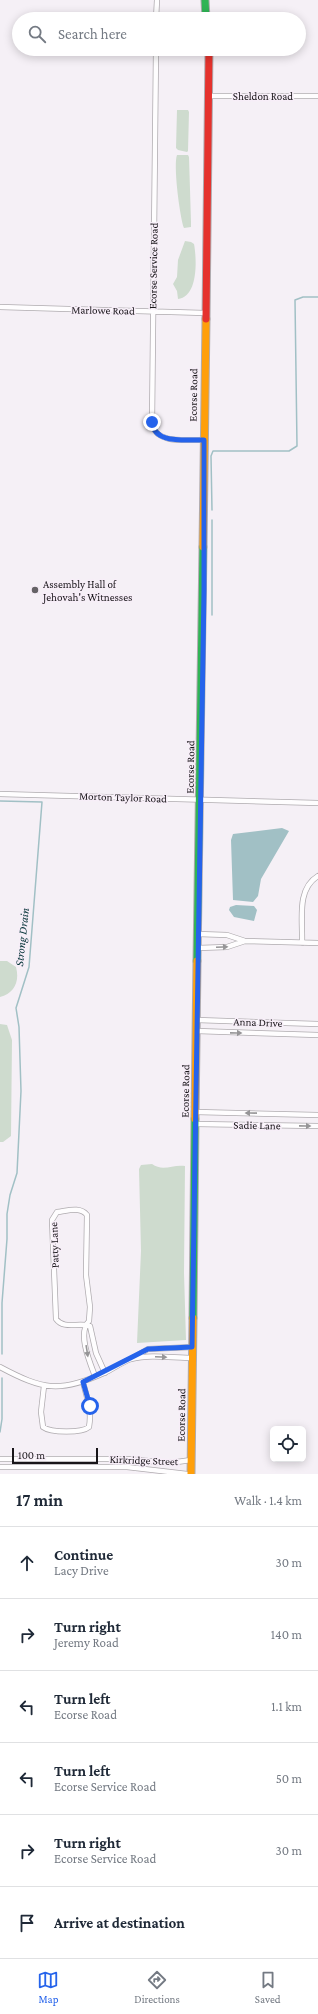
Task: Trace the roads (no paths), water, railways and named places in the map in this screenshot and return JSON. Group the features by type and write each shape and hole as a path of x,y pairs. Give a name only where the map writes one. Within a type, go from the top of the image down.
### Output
{"main road":[{"path":"205,0 206,12"},
{"path":"210,0 210,12"},
{"name":"Ecorse Road","path":"191,1474 201,800 209,56"}],"street":[{"path":"156,12 157,0"},
{"name":"Ecorse Service Road","path":"156,56 153,428 158,435 164,438 204,440"},
{"name":"Sheldon Road","path":"208,96 318,96"},
{"name":"Marlowe Road","path":"0,307 205,313"},
{"name":"Morton Taylor Road","path":"0,794 318,803"},
{"path":"302,943 304,892 310,882 318,876"},
{"path":"198,934 227,936 245,941 318,943"},
{"path":"198,948 227,947 245,941"},
{"name":"Anna Drive","path":"197,1020 318,1024"},
{"name":"Anna Drive","path":"197,1032 318,1035"},
{"name":"Sadie Lane","path":"196,1112 318,1115"},
{"name":"Sadie Lane","path":"196,1124 318,1126"},
{"name":"Patty Lane","path":"86,1324 62,1325 56,1319 52,1220 57,1212 76,1210 84,1211 88,1215 86,1275 90,1307 89,1321 84,1329 85,1348 95,1376"},
{"path":"86,1324 91,1328 96,1353 105,1373"},
{"path":"0,1367 24,1379 44,1386 58,1387 83,1382 105,1373 148,1349 192,1347"},
{"path":"129,1360 148,1357 193,1358"},
{"path":"44,1386 41,1412 43,1427 51,1430 83,1431 89,1427 91,1418 90,1406 83,1382"},
{"name":"Kirkridge Street","path":"0,1459 127,1459 170,1463 191,1460"},
{"name":"Kirkridge Street","path":"0,1467 127,1467 187,1474"}],"water":[{"path":"282,828 289,831 261,879 258,896 253,902 233,900 231,840 233,834"},
{"path":"236,905 254,906 257,910 254,921 234,917 229,910 230,907"}],"waterway":[{"path":"212,510 211,456 213,451 289,451 297,446 295,300 303,297 318,297"},
{"path":"212,520 212,615"},
{"name":"Strong Drain","path":"0,801 42,802 29,967 16,1008 19,1027 21,1091 17,1173 10,1195 7,1214 7,1239 2,1303 2,1354"},
{"name":"Strong Drain","path":"0,1432 2,1419 2,1378"}],"place":[{"name":"Assembly Hall of Jehovah's Witnesses","path":"35,590"}]}
